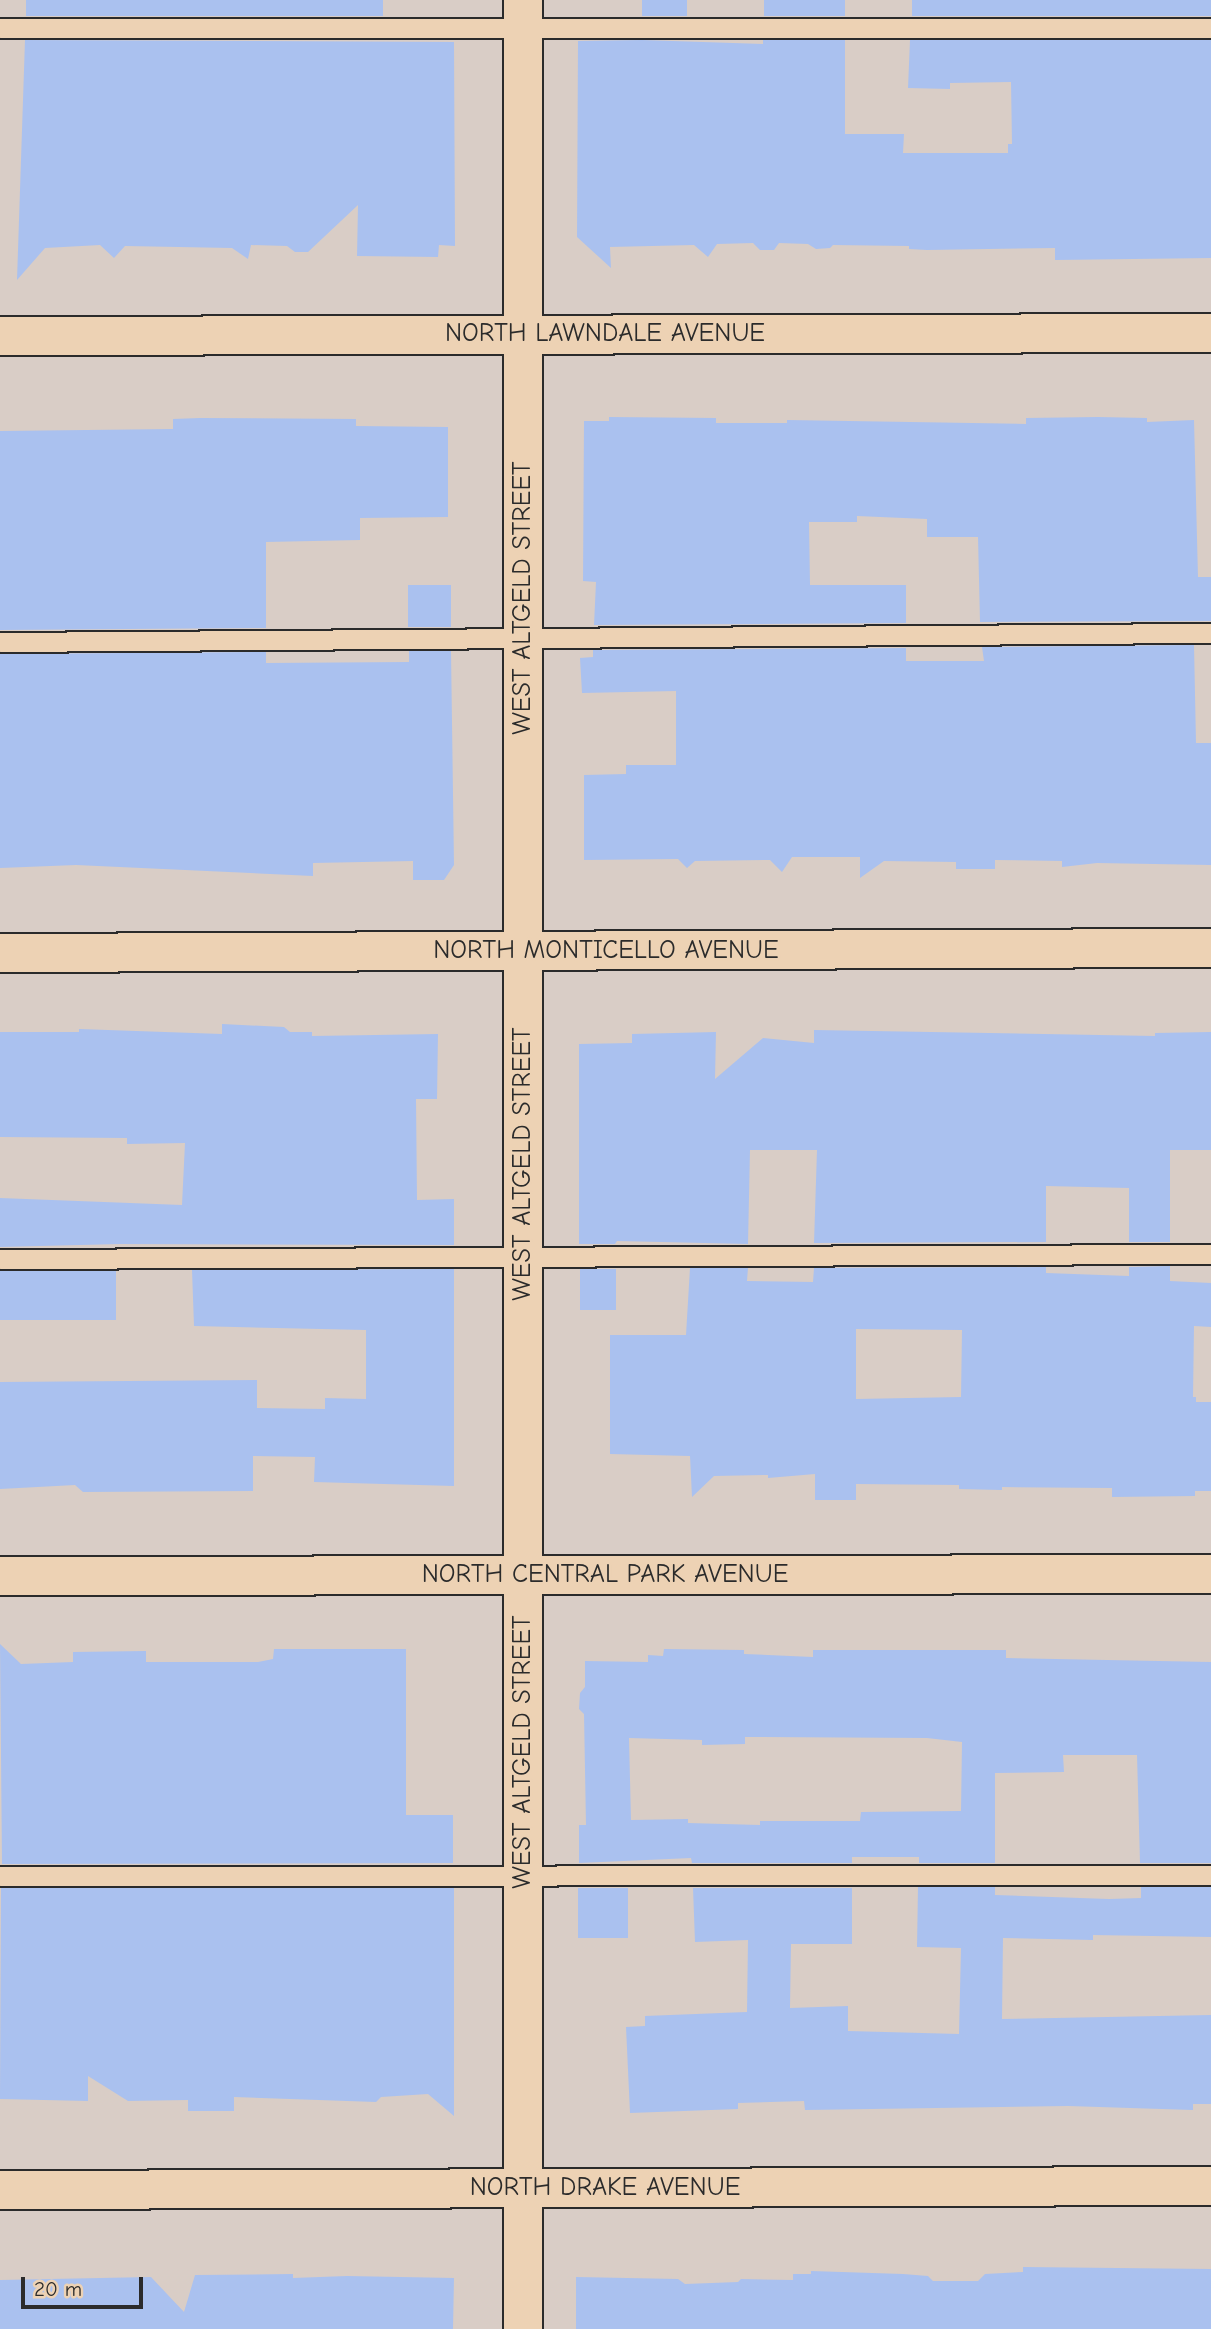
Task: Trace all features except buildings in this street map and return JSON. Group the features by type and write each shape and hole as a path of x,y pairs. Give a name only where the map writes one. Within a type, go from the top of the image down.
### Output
{"street":[{"name":"WEST ALTGELD STREET","path":"523,15 523,2329"},
{"name":"NORTH LAWNDALE AVENUE","path":"0,335 1211,333"},
{"name":"NORTH MONTICELLO AVENUE","path":"0,953 1211,948"},
{"name":"NORTH CENTRAL PARK AVENUE","path":"0,1576 1211,1574"},
{"name":"NORTH DRAKE AVENUE","path":"0,2190 1211,2186"}],"lane":[{"path":"0,28 523,15 1211,28"},
{"path":"0,642 1211,633"},
{"path":"0,1259 523,1254 1211,1254"},
{"path":"0,1876 1211,1875"}]}
